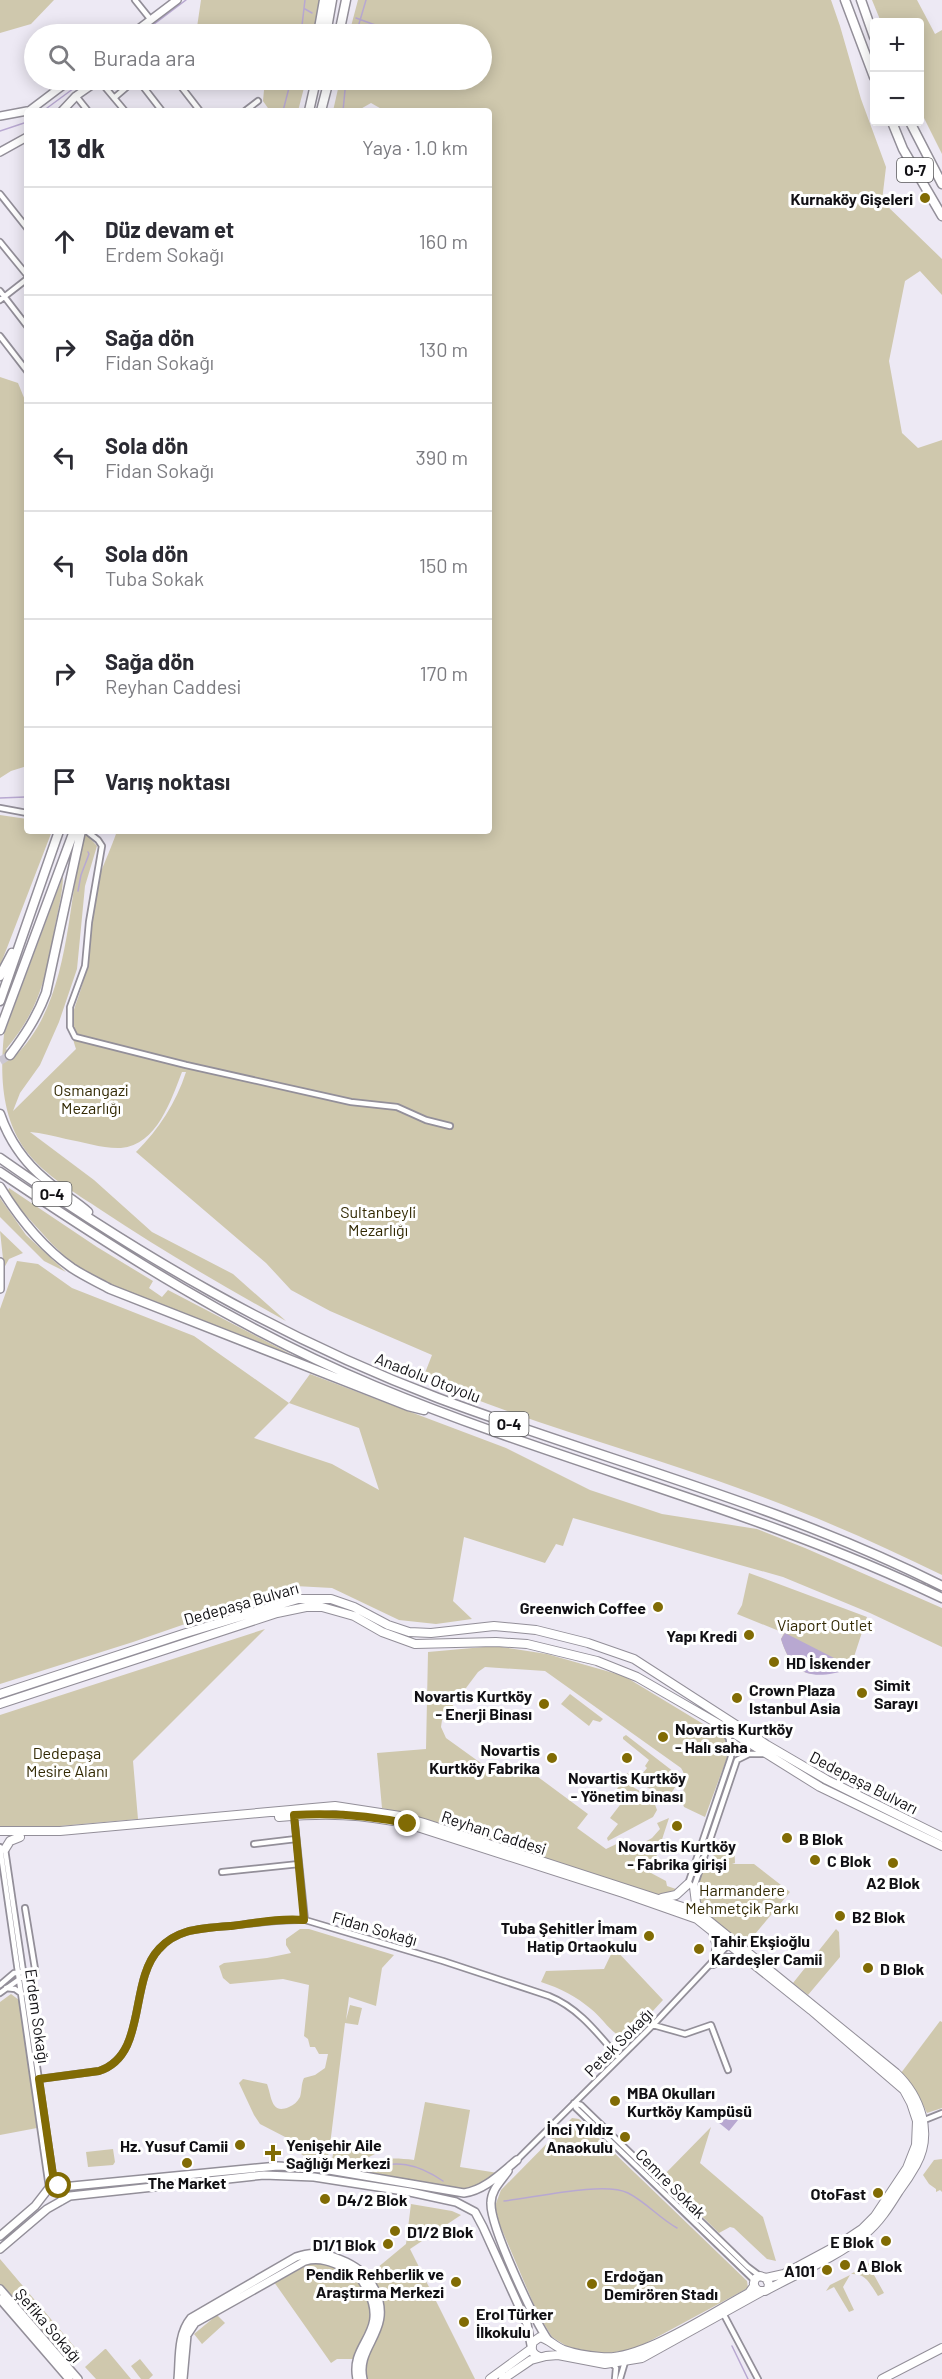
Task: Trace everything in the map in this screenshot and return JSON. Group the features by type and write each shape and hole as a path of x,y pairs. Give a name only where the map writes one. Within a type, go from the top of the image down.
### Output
{"highway":[{"path":"320,24 324,0"},
{"path":"328,24 332,0"},
{"path":"341,24 346,0"},
{"path":"844,0 872,72"},
{"path":"861,0 870,26"},
{"path":"309,108 312,90"},
{"path":"322,108 326,90"},
{"name":"O-7","path":"894,126 903,149 942,216"},
{"name":"O-7","path":"912,126 942,184"},
{"path":"0,976 29,915 58,834"},
{"path":"0,1030 73,834"},
{"path":"10,1054 25,1036 38,1014 46,993 85,834"},
{"path":"0,1001 25,933 29,915"},
{"path":"0,1114 5,1129 22,1157 46,1180 77,1202 105,1229"},
{"name":"Anadolu Otoyolu","path":"0,1158 105,1229 212,1294 304,1341 376,1373 503,1422 752,1507 865,1551 942,1585"},
{"name":"Anadolu Otoyolu","path":"0,1172 128,1257 212,1307 331,1366 459,1419 792,1533 942,1598"},
{"path":"0,1187 25,1224 50,1251 73,1269 110,1289 408,1406 459,1419"}],"main road":[{"name":"Dedepaşa Bulvarı","path":"0,1694 298,1599 331,1599 409,1632 444,1632 488,1626 513,1627 553,1633 620,1653 826,1780 942,1837"},
{"name":"Dedepaşa Bulvarı","path":"0,1704 277,1613 306,1607 337,1610 354,1616 382,1632 415,1644 511,1642 548,1648 610,1666 630,1674 722,1726 820,1787 942,1846"},
{"path":"486,1642 494,1635 488,1626"},
{"path":"511,1642 505,1638 504,1632 513,1627"},
{"path":"610,1666 619,1664 620,1653"},
{"path":"630,1674 628,1666 633,1662 638,1662"},
{"name":"Reyhan Caddesi","path":"1,1833 20,1837 294,1812 335,1806 400,1816 657,1898 706,1918 731,1942 882,2066 904,2090 920,2122 914,2155 872,2228 851,2244 642,2358 613,2364 558,2355 543,2357"},
{"name":"Reyhan Caddesi","path":"1,1833 294,1812 331,1813 408,1824 683,1909 713,1932 731,1942 744,1957 882,2066"},
{"path":"1,1833 1,1847"},
{"path":"1,1847 20,1837"},
{"path":"657,1898 676,1895 691,1885"},
{"path":"683,1909 691,1885"},
{"path":"691,1885 696,1903 706,1918"},
{"path":"713,1932 717,1946 713,1964"},
{"path":"713,1964 727,1958 744,1957"},
{"name":"Reyhan Caddesi","path":"549,2342 565,2350 605,2358 638,2353 749,2293 759,2280 784,2274 855,2235 886,2206"},
{"path":"759,2280 769,2284 764,2290 759,2280"},
{"path":"490,2379 531,2347 537,2338 543,2337 549,2342 551,2349 543,2357 531,2360 503,2379"},
{"path":"531,2347 534,2354 543,2357"},
{"path":"882,2379 942,2348"}],"street":[{"path":"135,0 151,20"},
{"path":"146,24 177,0"},
{"path":"32,108 56,90"},
{"path":"65,108 85,90"},
{"path":"107,90 122,108"},
{"path":"114,98 124,90"},
{"path":"145,90 160,108"},
{"path":"184,90 198,108"},
{"path":"76,96 86,108"},
{"path":"249,108 258,101"},
{"path":"0,116 24,112"},
{"path":"0,152 24,139"},
{"path":"0,194 24,224"},
{"path":"0,242 24,273"},
{"path":"2,299 24,280"},
{"path":"0,291 2,299 24,323"},
{"path":"0,336 24,367"},
{"path":"0,808 24,812"},
{"path":"88,834 98,840 102,846 89,922 85,966 70,1007 70,1027 75,1037 164,1060 358,1103 397,1107 426,1120 450,1126"},
{"path":"0,1262 0,1289"},
{"path":"691,1885 732,1757 729,1739 722,1726"},
{"path":"691,1885 737,1760 749,1754 768,1755"},
{"path":"294,1812 304,1920"},
{"path":"254,1844 296,1839"},
{"name":"Erdem Sokağı","path":"1,1847 23,1966 21,1972"},
{"name":"Erdem Sokağı","path":"1,1847 53,2175 60,2186"},
{"path":"222,1872 299,1864"},
{"path":"25,1908 27,1933 36,1975"},
{"name":"Fidan Sokağı","path":"39,2079 99,2071 120,2057 128,2045 148,1966 158,1950 175,1936 197,1929 281,1920 304,1920 443,1961 556,1999 582,2016 619,2058"},
{"name":"Petek Sokağı","path":"517,2160 713,1964 731,1942"},
{"path":"23,1966 35,1964"},
{"path":"0,1986 11,1975 21,1972 20,1979 0,1993"},
{"name":"Erdem Sokağı","path":"20,1979 49,2190"},
{"path":"6,1988 15,1989 22,1995"},
{"path":"653,2025 685,2034 711,2025 728,2070"},
{"name":"Cemre Sokak","path":"574,2103 581,2105 634,2160 759,2280"},
{"path":"920,2122 942,2114"},
{"path":"517,2160 491,2182 475,2191 468,2201 527,2324 531,2347"},
{"path":"171,2180 258,2175 318,2178 444,2198 473,2211 485,2212 495,2188 517,2160"},
{"path":"49,2190 49,2199 59,2201 70,2196 105,2188 263,2166 319,2169 459,2193 475,2191 487,2193 501,2241 536,2320 549,2342"},
{"path":"318,2178 319,2169"},
{"path":"0,2249 59,2201 65,2194 60,2186"},
{"path":"0,2236 36,2206 49,2190 60,2186 105,2188"},
{"path":"178,2379 183,2344 195,2323 296,2257 308,2254 330,2255 358,2268 370,2280 380,2302 381,2314 377,2329 362,2364 363,2379"},
{"path":"243,2291 311,2259 329,2261 358,2275 372,2299 375,2313 374,2322 356,2366 357,2379"},
{"name":"Şefika Sokağı","path":"0,2289 78,2379"},
{"name":"Şefika Sokağı","path":"0,2299 69,2379"},
{"path":"723,2313 758,2379"},
{"path":"183,2344 183,2379"},
{"path":"620,2379 625,2362"},
{"path":"613,2364 616,2368 615,2379"}],"green space":[{"path":"0,0 54,0 31,24 24,24 24,26 0,33"},
{"path":"201,0 320,0 316,24 197,24"},
{"path":"358,0 831,0 861,99 886,167 882,201 942,259 942,295 920,271 905,281 889,361 902,433 918,448 942,440 942,1575 895,1552 774,1501 503,1410 423,1378 432,1355 330,1311 291,1290 266,1263 136,1152 166,1115 186,1072 182,1072 161,1119 144,1139 134,1145 121,1148 108,1147 30,1132 94,1180 152,1232 233,1274 286,1321 169,1253 61,1183 26,1151 11,1124 4,1095 2,1064 4,1034 63,876 45,977 27,1020 6,1049 14,1057 33,1035 47,1009 64,951 83,834 89,834 88,836 97,846 85,886 77,969 59,1022 40,1065 20,1093 13,1111 76,1049 72,1020 84,978 95,891 116,834 492,834 492,108 380,108 371,103 362,108 334,108 338,90 492,90 492,24 352,24"},
{"path":"872,0 917,0 935,34 942,30 942,154 924,118 924,18 879,18"},
{"path":"264,90 303,90 299,108 268,108 263,101"},
{"path":"0,377 18,383 24,398 24,767 0,778"},
{"path":"0,815 24,819 24,834 51,834 0,966"},
{"path":"5,1187 153,1281 149,1288 162,1297 168,1290 302,1360 126,1292 95,1277 72,1263 21,1210 19,1211"},
{"path":"0,1198 26,1235 66,1272 44,1261 0,1217"},
{"path":"0,1231 23,1253 9,1259 4,1268"},
{"path":"17,1261 38,1264 72,1288 194,1336 289,1403 310,1374 506,1448 590,1490 662,1514 757,1529 805,1548 942,1608 942,1647 870,1613 783,1577 573,1518 563,1546 556,1544 545,1563 464,1537 453,1601 472,1619 436,1624 399,1620 332,1588 295,1586 133,1642 0,1684 0,1309","holes":["289,1403 359,1428 379,1490 332,1464 254,1438"]},
{"name":"Viaport Outlet","path":"749,1573 867,1617 850,1669 825,1674 806,1673 792,1663 786,1653 781,1639 784,1633 737,1614 742,1605"},
{"name":"Dedepaşa Mesire Alanı","path":"265,1629 133,1761 138,1819 38,1828 0,1827 0,1715"},
{"path":"495,1646 547,1654 624,1676 723,1736 728,1747 728,1755 705,1817 684,1807 685,1778 681,1768 545,1671 485,1667 478,1672 442,1720 441,1727 446,1738 489,1769 534,1774 588,1814 577,1828 606,1849 627,1839 632,1849 652,1838 660,1829 657,1823 669,1818 651,1873 666,1881 667,1886 679,1890 676,1893 662,1896 382,1808 377,1753 426,1749 428,1652"},
{"path":"570,1694 603,1719 600,1722 593,1720 589,1726 561,1704"},
{"path":"626,1735 674,1772 678,1782 671,1794 659,1794 626,1775 627,1773 638,1779 647,1768 645,1766 649,1760 623,1739"},
{"path":"623,1781 653,1799 657,1810 653,1817 608,1841 607,1838 618,1824 610,1818 623,1801 613,1794"},
{"name":"Harmandere Mehmetçik Parkı","path":"723,1841 724,1854 724,1841 734,1841 735,1863 732,1864 754,1864 790,1892 746,1945 707,1913 698,1897 698,1882 704,1865 714,1864 713,1842"},
{"path":"300,1929 309,1929 394,1955 382,1968 376,2006 349,1997 346,2020 350,2005 362,2008 358,2025 345,2023 329,2153 323,2167 301,2154 289,2139 260,2124 239,2083 243,2079 267,2084 275,2107 283,2109 299,2099 304,2078 315,2075 325,2068 328,2054 319,2054 315,2047 310,2047 308,2039 304,2036 309,1985 283,1979 230,1984 223,1978 219,1966 224,1963 291,1953 286,1945 286,1939"},
{"path":"836,1929 839,1932 840,1957 808,1995 793,1983"},
{"path":"614,1948 663,2000 627,2039 616,2034 596,2013 580,2001 541,1982 546,1971 604,1969"},
{"path":"11,1994 19,2000 37,2128 0,2135 0,2002"},
{"path":"940,2021 942,2022 942,2108 927,2113 916,2091 901,2073"},
{"path":"425,2102 470,2110 460,2167 498,2173 490,2181 469,2191 361,2172 364,2165 382,2159 414,2160"},
{"path":"572,2118 579,2119 747,2281 748,2288 635,2349 603,2354 568,2347 552,2337 537,2312 499,2223 495,2206 501,2190"},
{"path":"711,2127 700,2163 763,2217 776,2261 767,2259 734,2228 730,2227 719,2233 662,2177"},
{"path":"334,2148 375,2154 361,2161 354,2175 330,2172"},
{"path":"113,2149 115,2162 113,2165 88,2167 86,2152"},
{"path":"942,2159 942,2192 940,2190 936,2192 936,2189 923,2175 934,2160"},
{"path":"411,2204 452,2211 461,2215 410,2249 475,2379 367,2379 367,2363 383,2323 384,2314 381,2298 371,2273 406,2244"},
{"path":"0,2259 78,2351 70,2358 64,2359 0,2286"},
{"path":"876,2259 869,2266 884,2293 878,2296 864,2277 851,2274"},
{"path":"311,2263 334,2267 345,2272 363,2287 368,2297 371,2320 354,2359 337,2359 331,2363 274,2282"},
{"path":"850,2275 843,2287 854,2310 849,2312 834,2287 826,2291 830,2285"},
{"path":"217,2315 225,2323 202,2344 194,2334"},
{"path":"105,2349 131,2379 96,2379 85,2367"},
{"path":"140,2359 153,2375 149,2379 141,2379 131,2366"}],"shaded area":[{"path":"785,1633 838,1660 850,1669 816,1675 806,1673 792,1662 786,1652 781,1639"},
{"path":"722,2107 738,2120 729,2131 713,2118"}],"waterway":[{"path":"154,24 186,0"},
{"path":"302,24 305,0"},
{"path":"359,24 366,0"},
{"path":"305,9 312,13"},
{"path":"356,18 372,24"},
{"path":"47,108 71,90"},
{"path":"284,108 288,90"},
{"path":"343,108 345,90"},
{"path":"0,131 24,123"},
{"path":"0,798 24,797"},
{"path":"78,891 88,852"},
{"path":"366,2171 387,2165 406,2165 424,2170 443,2181"},
{"path":"504,2201 586,2189 617,2190 635,2197 677,2228"},
{"path":"732,2346 748,2379"}],"tunnel":[{"path":"0,1061 10,1055"}],"place":[{"name":"Kurnaköy Gişeleri","path":"925,198"},
{"name":"Greenwich Coffee","path":"658,1607"},
{"name":"Yapı Kredi","path":"749,1635"},
{"name":"HD İskender","path":"774,1662"},
{"name":"Simit Sarayı","path":"862,1693"},
{"name":"Crown Plaza Istanbul Asia","path":"737,1698"},
{"name":"Novartis Kurtköy - Enerji Binası","path":"544,1704"},
{"name":"Novartis Kurtköy - Halı saha","path":"663,1737"},
{"name":"Novartis Kurtköy Fabrika","path":"552,1758"},
{"name":"Novartis Kurtköy - Yönetim binası","path":"627,1758"},
{"name":"Novartis Kurtköy - Fabrika girişi","path":"677,1826"},
{"name":"B Blok","path":"787,1838"},
{"name":"C Blok","path":"815,1860"},
{"name":"A2 Blok","path":"893,1863"},
{"name":"B2 Blok","path":"840,1916"},
{"name":"Tuba Şehitler İmam Hatip Ortaokulu","path":"649,1936"},
{"name":"Tahir Ekşioğlu Kardeşler Camii","path":"699,1949"},
{"name":"D Blok","path":"868,1968"},
{"name":"MBA Okulları Kurtköy Kampüsü","path":"615,2101"},
{"name":"İnci Yıldız Anaokulu","path":"625,2137"},
{"name":"Hz. Yusuf Camii","path":"240,2145"},
{"name":"Yenişehir Aile Sağlığı Merkezi","path":"273,2153"},
{"name":"The Market","path":"187,2163"},
{"name":"OtoFast","path":"878,2193"},
{"name":"D4/2 Blok","path":"325,2199"},
{"name":"D1/2 Blok","path":"395,2231"},
{"name":"E Blok","path":"886,2241"},
{"name":"D1/1 Blok","path":"388,2244"},
{"name":"A Blok","path":"845,2265"},
{"name":"A101","path":"827,2270"},
{"name":"Pendik Rehberlik ve Araştırma Merkezi","path":"456,2282"},
{"name":"Erdoğan Demirören Stadı","path":"592,2284"},
{"name":"Erol Türker İlkokulu","path":"464,2322"}],"route":[{"path":"59,2186 53,2175 39,2079 99,2071 120,2057 128,2045 145,1975 158,1950 175,1936 197,1929 281,1920 304,1920 294,1815 331,1813 408,1824"}],"park label":[{"name":"Osmangazi Mezarlığı","path":"91,1098"},
{"name":"Sultanbeyli Mezarlığı","path":"378,1220"}]}
